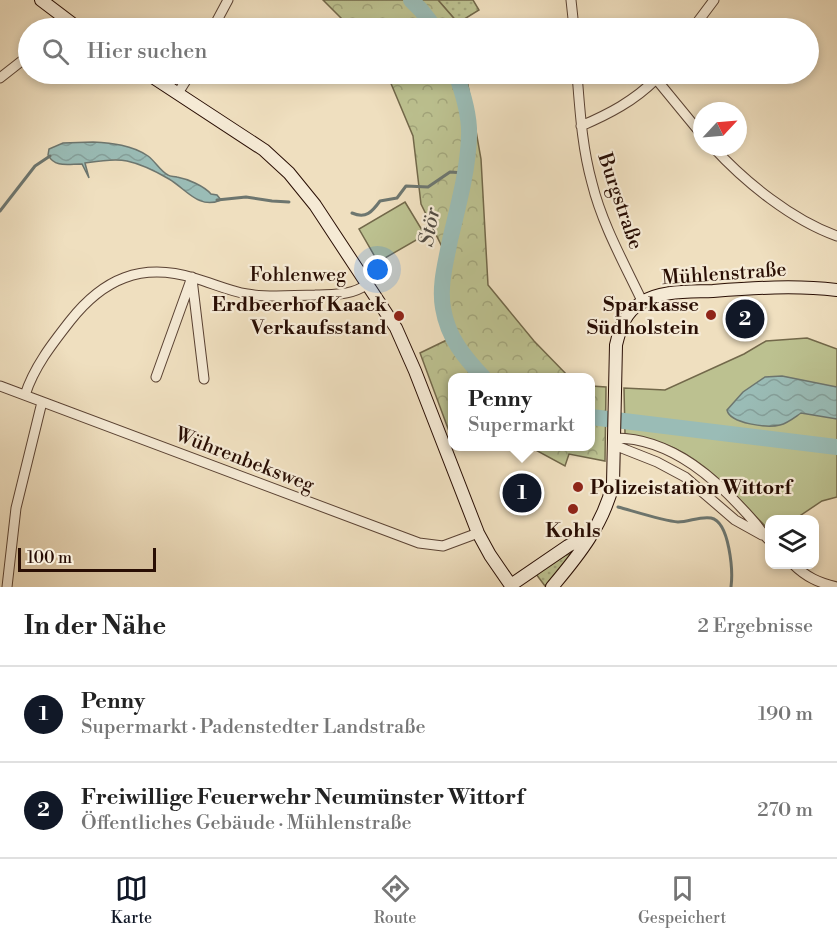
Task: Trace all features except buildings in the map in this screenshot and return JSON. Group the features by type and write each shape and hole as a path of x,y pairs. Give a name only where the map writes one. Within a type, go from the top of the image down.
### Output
{"street":[{"path":"41,0 61,18"},
{"path":"218,18 228,0"},
{"path":"571,0 572,18"},
{"path":"700,18 714,0"},
{"path":"0,78 18,64"},
{"path":"164,84 264,150 289,173 325,218 396,328 416,370 478,533 512,586 568,546 594,532"},
{"path":"178,93 184,84"},
{"name":"Burgstraße","path":"578,84 585,152 597,198 617,250 642,301"},
{"path":"581,126 614,112 633,100 650,84"},
{"path":"664,84 693,123"},
{"path":"722,156 773,201 837,236"},
{"name":"Fohlenweg","path":"26,395 32,378 51,345 74,316 108,285 124,276 160,272 192,277 240,292 270,296 351,293 368,284"},
{"path":"156,377 192,277"},
{"path":"192,277 204,379"},
{"name":"Mühlenstraße","path":"552,587 594,532 608,505 613,484 615,359 619,333 627,315 642,301 669,294 811,287 837,290"},
{"name":"Wührenbeksweg","path":"0,386 419,543 442,546 478,533"},
{"path":"7,587 16,508 42,402"},
{"path":"615,438 685,477 735,520 765,537"},
{"path":"615,438 646,442 666,448 682,458 707,475 765,535"},
{"path":"798,569 804,575 837,587"}],"green space":[{"path":"323,0 438,0 454,18 341,18"},
{"path":"438,0 473,0 479,10 466,18 454,18"},
{"path":"391,84 468,84 481,159 488,285 534,341 565,373 448,373 448,429 420,353 453,337 443,309 442,291 447,257 421,204 413,136"},
{"path":"405,202 425,235 378,262 359,229"},
{"path":"807,338 837,349 837,497 822,501 801,515 765,515 765,526 701,464 662,443 625,434 624,388 665,390 744,354 766,341"},
{"path":"595,386 606,387 605,461 569,454 565,466 537,451 595,451"},
{"path":"570,554 571,559 545,586 536,574"}],"water":[{"path":"93,142 135,149 148,156 169,176 196,183 211,194 217,195 221,200 206,202 199,200 164,176 132,162 111,160 85,163 89,178 82,164 58,164 48,155 49,149 63,143"},
{"path":"782,376 837,387 837,419 801,413 783,424 767,426 742,422 730,415 727,410 743,392 765,377"}],"waterway":[{"name":"Stör","path":"411,0 427,18"},
{"name":"Stör","path":"459,84 469,128 467,162 445,265 442,299 445,319 453,338 480,373"},
{"path":"0,211 35,166 50,156"},
{"path":"352,213 365,215 380,201 397,198 406,186 428,187 450,172 464,173"},
{"path":"217,200 246,197 289,202"},
{"name":"Stör","path":"595,417 837,447"},
{"path":"618,507 678,522 699,518 711,518 717,521 729,548 731,587"}],"place":[{"name":"Sparkasse Südholstein","path":"711,315"},
{"name":"Erdbeerhof Kaack Verkaufsstand","path":"399,316"},
{"name":"Freiwillige Feuerwehr Neumünster Wittorf","path":"745,319"},
{"name":"Polizeistation Wittorf","path":"578,487"},
{"name":"Penny","path":"522,493"},
{"name":"Kohls","path":"573,509"}]}
